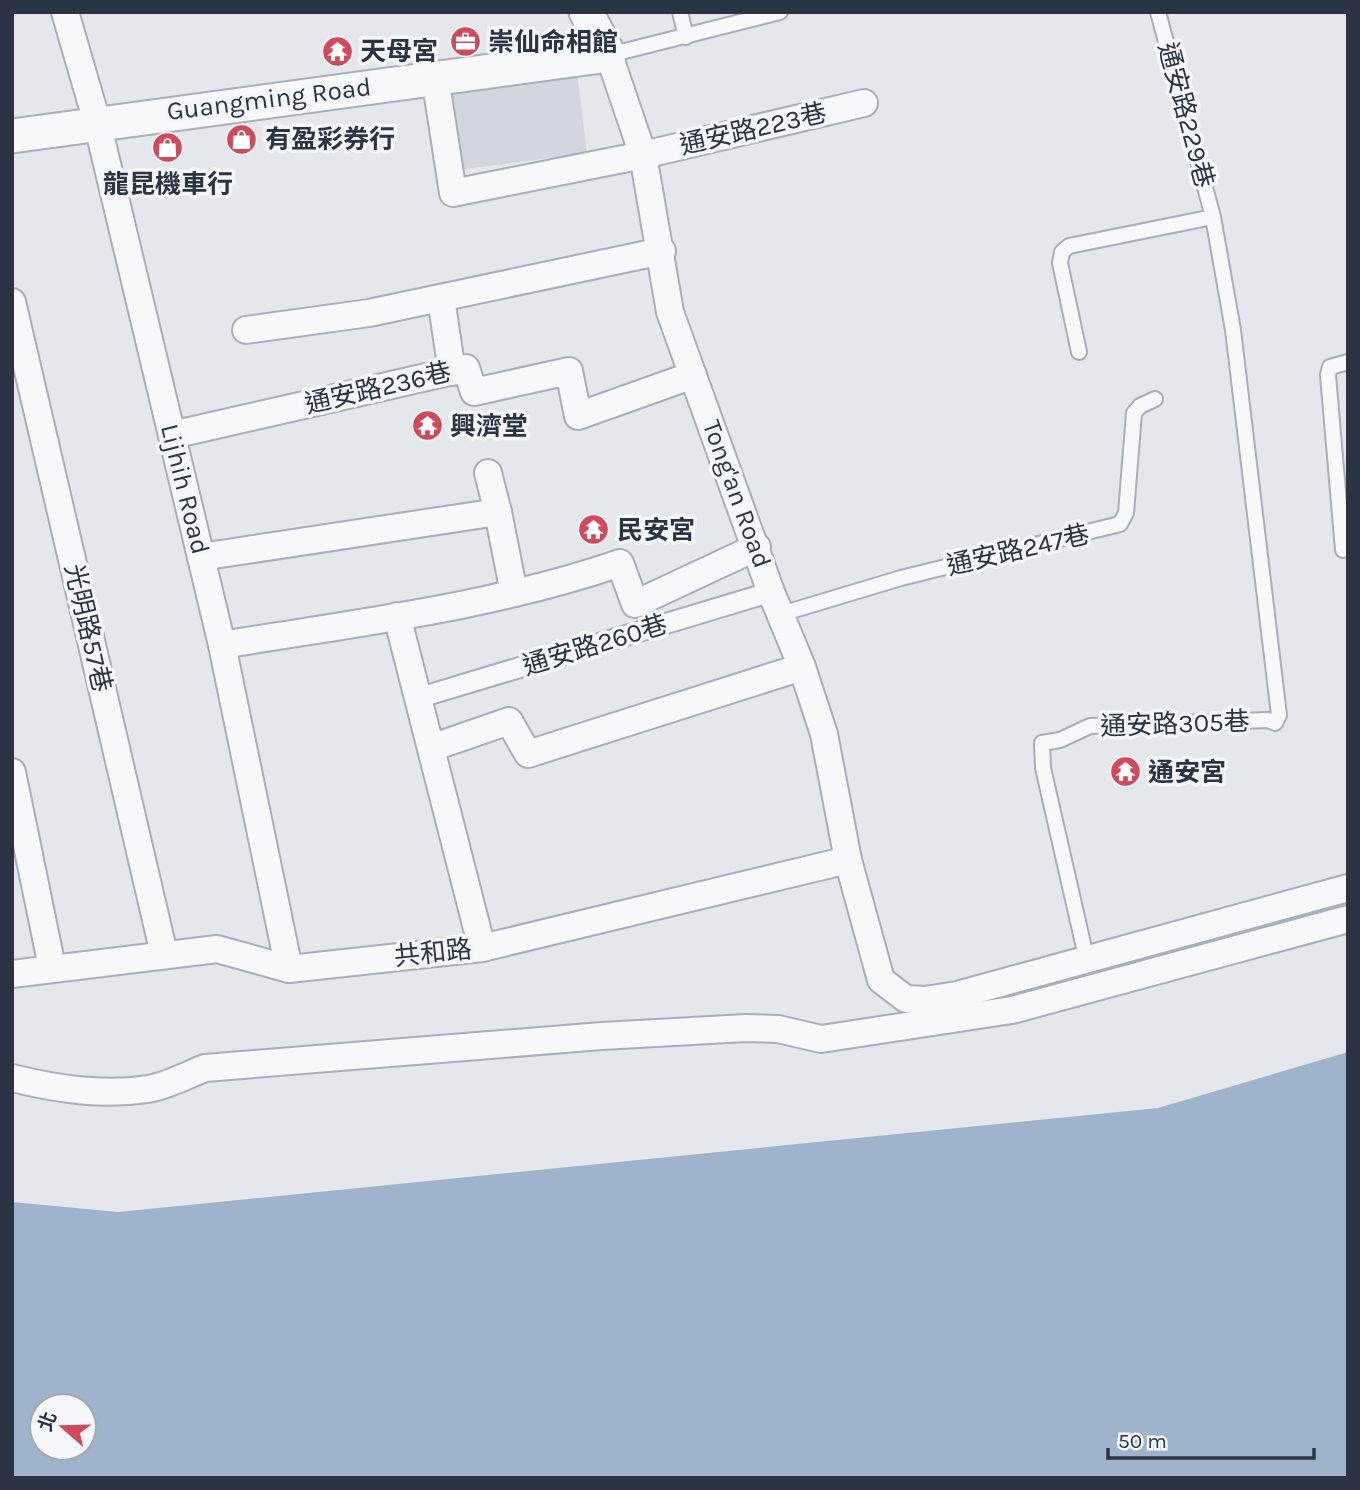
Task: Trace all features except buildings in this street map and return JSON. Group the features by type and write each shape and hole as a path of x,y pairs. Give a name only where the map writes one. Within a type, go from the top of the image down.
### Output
{"street":[{"name":"Lijhih Road","path":"65,12 97,122 222,645 289,969"},
{"name":"Tong'an Road","path":"586,12 609,55 643,155 662,251 670,312 802,667 824,734 848,860 881,980 906,999 925,1000 1087,961"},
{"name":"Guangming Road","path":"12,136 97,122 609,55"},
{"name":"通安路223巷","path":"435,77 453,192 643,155 864,103"},
{"path":"246,330 369,313 662,251"},
{"path":"441,298 452,372"},
{"name":"光明路57巷","path":"12,302 164,954"},
{"name":"通安路236巷","path":"172,435 467,369 474,391 569,371 578,416 693,375"},
{"path":"488,473 514,593"},
{"path":"201,557 498,512"},
{"path":"222,645 397,616 514,593 561,583 620,563 635,604 757,547"},
{"name":"通安路260巷","path":"418,698 776,603"},
{"path":"397,616 482,948"},
{"path":"431,748 509,721 528,754 802,667"},
{"path":"12,772 52,967"},
{"name":"共和路","path":"12,974 52,967 217,949 289,969 482,948 848,860"},
{"path":"1087,961 1348,888"},
{"path":"12,1078 57,1089 99,1091 150,1088 205,1068 575,1038 746,1028 778,1029 821,1039 879,1023 1012,1010 1348,919"}],"lane":[{"path":"680,12 686,37"},
{"path":"609,55 780,12"},
{"name":"通安路229巷","path":"1158,12 1213,217"},
{"path":"1079,352 1060,262 1062,252 1069,246 1213,217"},
{"name":"通安路305巷","path":"1087,961 1043,768 1042,743 1060,740 1090,726 1268,720 1275,723 1279,715 1239,383 1213,217"},
{"path":"1344,542 1328,375 1330,366 1348,362"},
{"name":"通安路247巷","path":"776,603 901,578 1120,524 1126,513 1134,412 1140,405 1156,399"}],"shaded area":[{"path":"577,73 587,153 458,170 448,90"}],"water":[{"path":"1348,1052 1348,1478 12,1478 12,1202 118,1212 1158,1108"}],"place":[{"name":"崇仙命相館","path":"465,42"},
{"name":"天母宮","path":"337,51"},
{"name":"有盈彩券行","path":"242,139"},
{"name":"龍昆機車行","path":"168,148"},
{"name":"興濟堂","path":"427,426"},
{"name":"民安宮","path":"594,530"},
{"name":"通安宮","path":"1125,772"}]}
